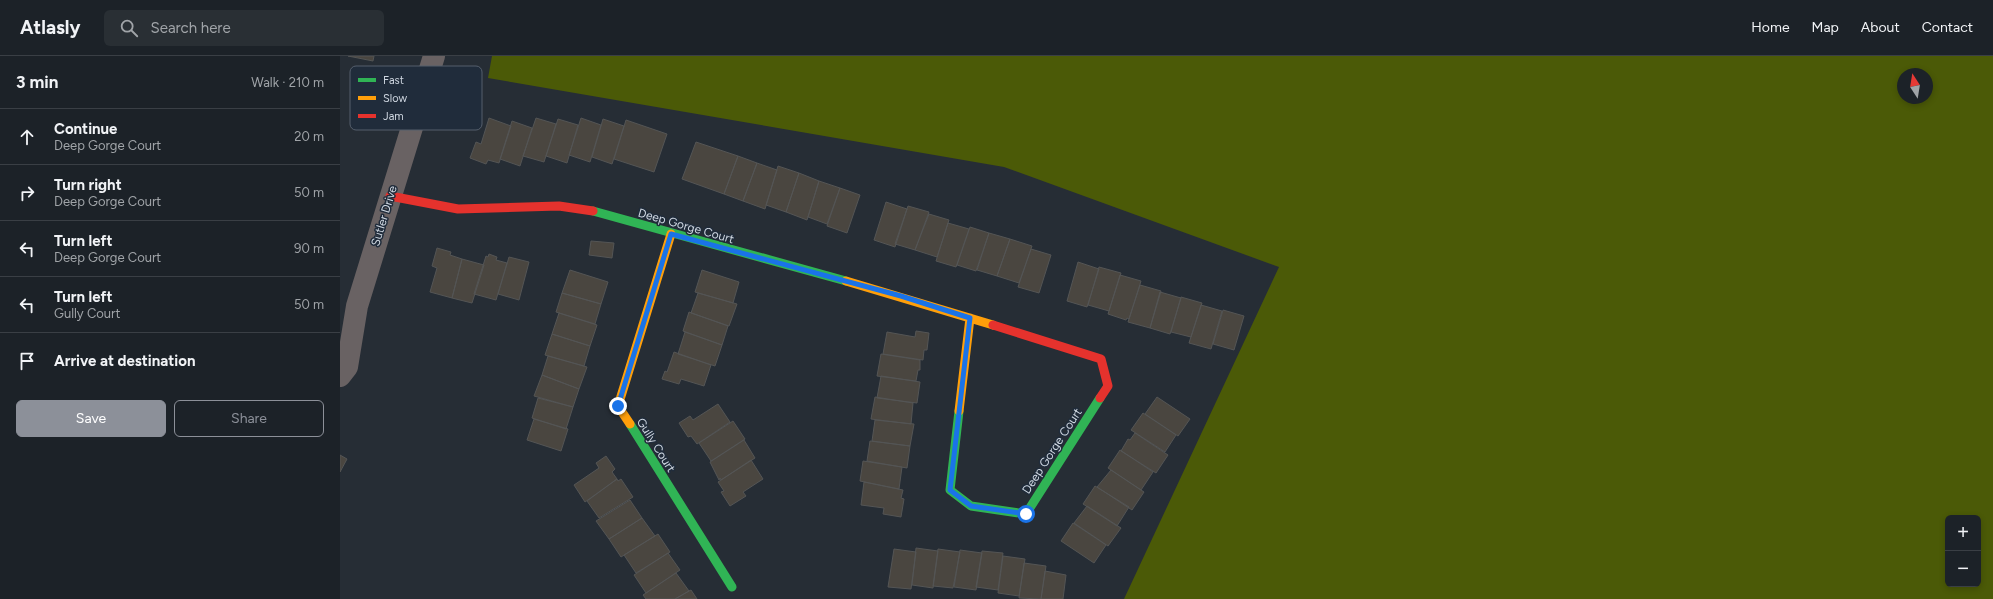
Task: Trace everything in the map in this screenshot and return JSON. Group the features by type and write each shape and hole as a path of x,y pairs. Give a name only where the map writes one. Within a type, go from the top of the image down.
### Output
{"street":[{"name":"Sutler Drive","path":"431,66 434,56"},
{"name":"Sutler Drive","path":"342,369 357,306 411,130"},
{"name":"Deep Gorge Court","path":"390,196 458,209 559,206 591,211 901,296 1101,359 1108,386 1026,514 971,506 950,490 970,318"},
{"name":"Gully Court","path":"671,234 618,406 732,587"}],"green space":[{"path":"492,56 1993,56 1993,599 1124,599 1279,267 1004,167 488,78"}],"building":[{"path":"348,56 374,56 373,61"},
{"path":"489,118 511,126 499,163 488,160 486,164 470,158 476,142 481,144"},
{"path":"536,118 556,124 544,162 523,156"},
{"path":"581,118 601,125 590,162 569,155"},
{"path":"558,119 578,125 567,163 546,156"},
{"path":"603,119 624,126 612,164 592,157"},
{"path":"626,120 667,134 654,172 614,159"},
{"path":"512,121 532,128 520,166 500,159"},
{"path":"696,142 738,156 724,194 682,179"},
{"path":"738,156 757,163 743,201 724,194"},
{"path":"757,163 777,170 765,209 743,201"},
{"path":"778,166 799,173 786,212 766,205"},
{"path":"799,173 819,181 807,220 786,212"},
{"path":"819,181 840,188 827,224 808,217"},
{"path":"840,188 860,195 847,233 827,226"},
{"path":"886,202 907,209 895,247 874,240"},
{"path":"908,206 929,212 915,250 895,244"},
{"path":"929,214 949,220 937,257 915,250"},
{"path":"948,223 969,229 956,267 936,261"},
{"path":"970,227 989,233 976,271 957,265"},
{"path":"989,233 1010,239 997,276 977,270"},
{"path":"1010,239 1032,246 1019,283 997,276"},
{"path":"591,241 614,243 612,258 589,255"},
{"path":"437,248 451,252 450,255 462,259 452,298 430,292 437,268 432,266"},
{"path":"1031,249 1051,255 1039,293 1018,287"},
{"path":"489,254 497,257 496,260 507,263 496,300 474,294 486,256 488,257"},
{"path":"509,257 529,262 519,300 498,294"},
{"path":"462,259 484,265 472,303 452,298"},
{"path":"1078,262 1099,269 1087,307 1067,301"},
{"path":"1099,267 1121,273 1109,311 1088,305"},
{"path":"570,270 608,282 601,304 562,293"},
{"path":"702,270 739,282 733,303 695,292"},
{"path":"1120,275 1141,281 1129,319 1127,318 1126,320 1108,314"},
{"path":"1140,285 1161,291 1150,328 1128,322"},
{"path":"1160,292 1181,298 1170,334 1150,328"},
{"path":"562,293 601,304 595,324 556,312"},
{"path":"698,293 737,304 729,326 691,313"},
{"path":"1181,297 1202,303 1191,337 1171,332"},
{"path":"1201,305 1222,311 1211,349 1189,343"},
{"path":"1223,310 1244,316 1234,350 1213,344"},
{"path":"689,312 728,326 722,345 683,331"},
{"path":"559,313 597,325 590,346 552,334"},
{"path":"916,331 929,333 927,350 924,350 923,360 883,354 887,332 915,337"},
{"path":"685,332 722,345 715,366 678,354"},
{"path":"552,334 590,346 584,366 545,355"},
{"path":"674,352 711,365 704,386 681,379 679,384 662,379 665,371 667,372"},
{"path":"881,354 920,360 920,370 918,370 916,381 877,376"},
{"path":"548,356 587,367 579,389 542,375"},
{"path":"542,375 579,389 573,407 534,396"},
{"path":"881,376 920,382 917,403 877,398"},
{"path":"875,397 913,403 911,424 871,419"},
{"path":"1157,397 1190,419 1178,436 1145,414"},
{"path":"538,398 573,407 566,429 532,418"},
{"path":"718,404 730,422 697,444 691,436 688,437 679,423 690,416 693,420"},
{"path":"1143,413 1176,435 1165,452 1131,430"},
{"path":"534,419 568,429 561,451 527,440"},
{"path":"875,420 914,424 910,446 872,441"},
{"path":"733,421 745,439 711,461 699,443"},
{"path":"1135,433 1168,455 1156,473 1121,451 1128,439 1130,440"},
{"path":"744,440 755,458 719,480 710,462"},
{"path":"870,441 910,446 907,468 867,461"},
{"path":"1120,450 1153,472 1141,490 1108,468"},
{"path":"340,455 347,459 340,472"},
{"path":"606,456 615,469 612,472 617,479 585,502 574,485 599,468 596,463"},
{"path":"751,460 763,479 743,492 746,496 730,506 721,492 724,491 718,482"},
{"path":"863,461 902,467 899,489 860,481"},
{"path":"1111,470 1144,492 1132,510 1097,487"},
{"path":"617,479 618,481 621,479 633,497 599,518 587,501"},
{"path":"864,482 903,490 901,498 904,499 901,517 883,514 884,508 861,505"},
{"path":"1095,486 1129,507 1117,526 1083,504"},
{"path":"630,500 642,518 609,539 596,521"},
{"path":"1087,506 1121,528 1108,546 1074,523"},
{"path":"642,518 655,536 621,557 609,539"},
{"path":"1073,523 1106,545 1094,563 1061,541"},
{"path":"658,534 670,552 636,573 624,555"},
{"path":"916,548 938,551 933,588 912,585"},
{"path":"894,549 916,552 911,589 888,587"},
{"path":"938,549 960,552 953,588 933,586"},
{"path":"960,550 982,553 976,590 954,587"},
{"path":"982,551 1003,553 998,590 976,587"},
{"path":"668,553 680,570 646,593 634,575"},
{"path":"1003,556 1025,559 1019,596 998,593"},
{"path":"1024,563 1046,566 1041,599 1019,598"},
{"path":"1045,571 1066,575 1063,599 1041,599"},
{"path":"676,573 689,591 675,599 646,599 643,595"},
{"path":"691,590 697,599 675,599 689,591"}],"traffic: fast":[{"path":"593,211 846,281"},
{"path":"959,411 950,490 971,506 1026,514 1100,398"},
{"path":"630,424 732,587"}],"traffic: slow":[{"path":"630,424 618,406 671,234"},
{"path":"846,281 993,325"},
{"path":"959,411 970,318"}],"traffic: jam":[{"path":"390,196 458,209 559,206 593,211"},
{"path":"993,325 1101,359 1108,386 1100,398"}],"route":[{"path":"618,406 671,234 901,296 970,318 950,490 971,506 1026,514"}]}
